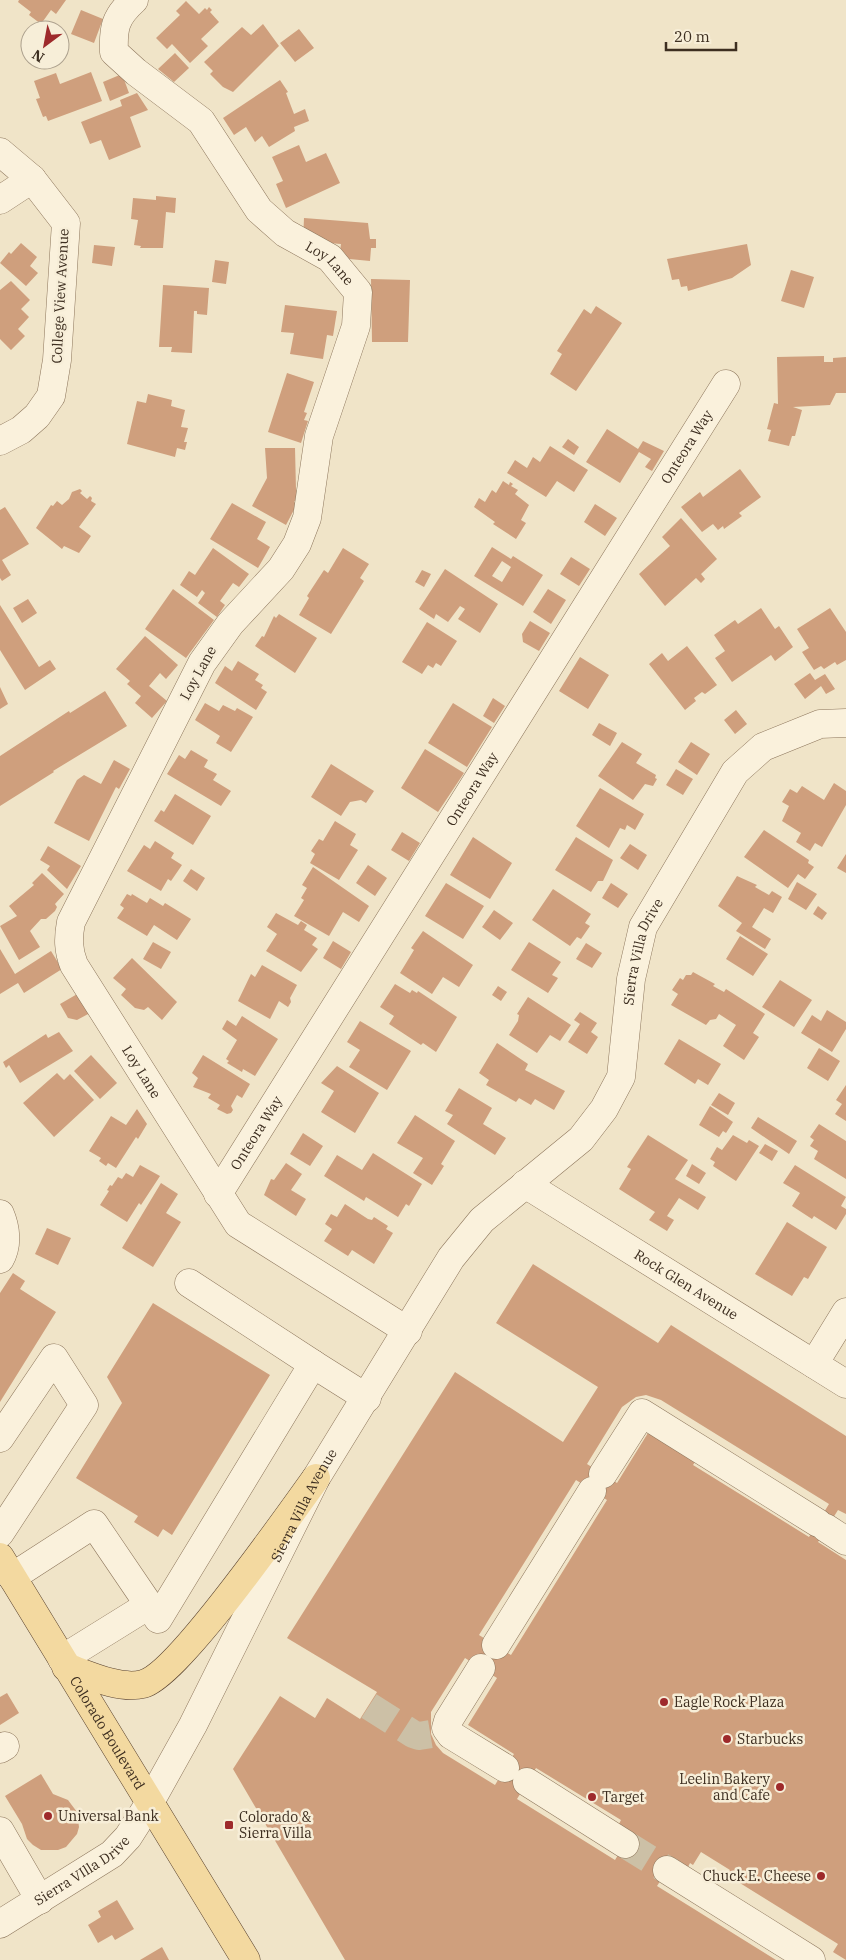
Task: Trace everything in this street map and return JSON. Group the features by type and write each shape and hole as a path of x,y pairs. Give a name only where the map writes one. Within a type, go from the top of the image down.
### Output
{"main road":[{"path":"64,1663 111,1683 144,1684 173,1662 207,1623 316,1478"},
{"name":"Colorado Boulevard","path":"6,1567 246,1960"}],"street":[{"name":"Loy Lane","path":"134,0 125,8 113,29 114,52 136,72 201,121 259,210 285,234 330,258 358,292 356,326 319,436 307,518 297,544 281,569 230,624 202,663 71,922 68,935 69,950 74,965 232,1216 246,1230 408,1331"},
{"name":"College View Avenue","path":"0,152 32,179 66,223 57,360 51,396 37,416 21,430 0,441"},
{"path":"0,200 32,179"},
{"name":"Onteora Way","path":"218,1194 726,384"},
{"name":"Sierra Villa Drive","path":"482,1220 582,1139 604,1110 621,1077 631,979 644,927 735,772 764,747 820,724 846,722"},
{"name":"Rock Glen Avenue","path":"525,1184 846,1384"},
{"path":"0,1214 6,1234 3,1254 0,1259"},
{"name":"Sierra Villa Avenue","path":"149,1804 243,1627 316,1478 367,1398 451,1258 482,1220"},
{"path":"189,1283 367,1398"},
{"path":"814,1364 846,1312"},
{"path":"0,1438 54,1358 84,1405 0,1533"},
{"path":"6,1567 94,1524 158,1619 313,1364"},
{"path":"496,1645 642,1413 830,1531"},
{"path":"64,1663 149,1606"},
{"path":"481,1668 438,1731 451,1735 625,1844"},
{"name":"Sierra VIlla Drive","path":"0,1924 112,1854 128,1837 149,1804"},
{"path":"0,1831 40,1900"},
{"path":"668,1870 811,1960"}],"building":[{"path":"19,0 66,0 56,14 51,10 44,20 36,20 29,15 31,12 18,2"},
{"path":"186,1 199,14 209,7 212,10 210,12 219,22 201,39 208,46 190,63 172,44 167,49 156,38 180,15 176,11"},
{"path":"81,10 103,19 94,43 71,34"},
{"path":"263,24 279,46 233,92 223,87 210,74 213,71 204,62 242,27 251,35"},
{"path":"299,29 314,48 295,62 280,43"},
{"path":"175,53 189,68 174,82 158,69"},
{"path":"91,72 102,101 48,121 46,116 43,117 36,99 40,98 34,81 56,73 60,84"},
{"path":"122,74 129,93 110,101 103,82"},
{"path":"280,80 288,92 286,93 294,114 305,109 309,121 294,127 295,131 269,147 262,136 255,142 246,127 234,135 223,118"},
{"path":"137,93 148,110 130,117 141,147 109,160 101,140 90,144 81,122 122,106 120,100"},
{"path":"299,145 306,162 326,153 340,183 286,208 276,184 283,181 272,157"},
{"path":"156,196 176,198 175,213 166,212 163,248 140,248 141,246 134,245 138,220 131,219 133,198 156,200"},
{"path":"304,218 368,223 370,239 376,239 376,248 371,248 370,261 339,258 341,244 303,241"},
{"path":"21,243 37,257 30,266 38,273 26,286 0,263 9,252 11,254"},
{"path":"747,244 751,265 732,278 688,291 687,286 681,287 679,279 672,280 667,259"},
{"path":"94,245 115,247 112,266 92,263"},
{"path":"215,260 229,262 226,284 212,282"},
{"path":"791,270 814,277 804,308 781,301"},
{"path":"371,279 410,280 408,342 372,342"},
{"path":"11,281 30,300 21,309 29,317 18,329 25,336 11,350 0,339 0,290"},
{"path":"163,285 209,288 207,315 197,314 197,311 194,311 192,353 171,352 172,347 159,347"},
{"path":"285,305 337,311 333,336 327,335 323,359 290,354 294,333 281,332"},
{"path":"596,306 622,323 576,391 550,374 562,354 557,351 584,309 591,314"},
{"path":"824,356 824,362 833,362 833,358 846,357 846,393 836,393 830,405 793,407 802,410 795,436 792,436 789,446 768,441 771,430 767,429 774,403 778,404 777,357"},
{"path":"287,373 314,382 304,412 307,413 304,420 308,421 301,443 268,432"},
{"path":"148,394 172,400 171,406 185,410 181,427 188,428 184,442 187,442 185,450 177,448 175,457 127,444 137,401 146,403"},
{"path":"607,429 638,449 643,441 664,451 652,471 645,467 651,459 639,452 620,483 586,462"},
{"path":"568,439 579,447 574,455 562,447"},
{"path":"550,446 588,470 574,492 557,481 546,497 507,473 515,460 527,468 533,457 540,462"},
{"path":"265,448 295,448 296,490 300,493 294,502 297,504 286,525 252,506 267,478"},
{"path":"740,469 761,497 739,513 742,516 724,529 723,526 718,530 713,524 702,532 681,507 700,492 703,497"},
{"path":"503,481 509,485 510,482 513,484 511,486 518,490 515,494 529,505 521,520 526,523 516,539 493,524 495,522 474,507 479,498 485,502 492,490 496,493"},
{"path":"80,489 82,491 80,493 87,499 90,496 92,498 91,501 96,504 79,527 91,536 79,553 64,546 62,549 36,528 51,505 53,506 57,501 62,505 69,499 72,492"},
{"path":"232,503 266,522 257,539 270,547 258,568 210,539"},
{"path":"595,504 617,518 605,536 584,522"},
{"path":"5,507 29,544 2,560 11,575 2,581 0,578 0,510"},
{"path":"681,518 717,559 701,574 705,579 701,583 696,578 665,606 639,574 670,546 662,537"},
{"path":"492,547 511,559 513,556 543,575 523,606 474,576","holes":["502,561 511,567 502,582 492,576"]},
{"path":"213,548 249,574 239,587 233,583 220,601 225,605 217,617 198,603 205,593 202,590 197,597 180,585 189,571 195,575"},
{"path":"343,548 369,564 360,578 364,581 331,634 299,615 309,598 307,596 324,570 328,573"},
{"path":"571,557 590,569 579,586 560,574"},
{"path":"445,569 498,604 480,633 458,619 465,609 460,606 448,622 436,614 434,619 419,609"},
{"path":"422,570 431,574 424,587 415,582"},
{"path":"173,589 214,620 186,658 145,629"},
{"path":"548,589 566,600 551,624 533,612"},
{"path":"28,599 37,613 22,623 13,608"},
{"path":"0,605 39,667 50,660 56,669 25,690 0,650"},
{"path":"761,608 775,629 779,626 793,647 775,661 771,655 732,682 715,658 725,651 714,635 735,620 738,624"},
{"path":"830,608 846,632 846,660 837,665 835,662 824,669 821,666 814,670 802,652 809,648 797,629"},
{"path":"279,614 317,638 295,673 255,646 262,636 264,637 274,616 276,618"},
{"path":"530,621 550,633 539,651 523,642 522,634"},
{"path":"427,622 457,641 441,666 436,663 433,668 428,665 422,674 402,662"},
{"path":"145,636 178,665 166,679 160,673 149,686 167,701 152,718 135,703 141,696 127,684 130,681 116,669"},
{"path":"687,646 717,685 705,694 702,692 694,698 696,701 685,710 649,664 662,653 668,661"},
{"path":"580,657 609,675 588,709 559,691"},
{"path":"238,661 259,674 255,680 263,685 261,688 267,692 256,710 215,683 225,666 232,671"},
{"path":"810,673 815,680 825,674 835,689 826,694 821,686 805,699 794,684"},
{"path":"0,687 8,704 0,709"},
{"path":"105,691 127,726 0,806 0,756 69,711 70,713"},
{"path":"493,698 505,706 494,723 483,716"},
{"path":"205,703 219,711 223,705 235,711 237,708 253,717 231,752 216,743 220,736 195,720"},
{"path":"453,703 492,727 467,767 428,743"},
{"path":"736,710 747,724 735,734 724,720"},
{"path":"599,723 617,733 610,746 592,735"},
{"path":"622,742 642,754 636,763 656,775 655,778 657,779 653,786 645,784 633,800 598,776"},
{"path":"691,742 710,754 697,775 678,762"},
{"path":"425,749 464,773 438,812 401,788"},
{"path":"191,750 208,760 204,767 217,774 213,780 231,791 221,806 167,774 179,755 185,759"},
{"path":"114,760 130,769 119,789 116,787 89,841 54,823 77,780 84,775 101,784"},
{"path":"331,764 374,791 366,803 361,800 350,802 341,816 311,797"},
{"path":"676,769 693,779 683,795 666,785"},
{"path":"834,783 846,791 846,805 822,847 815,843 810,851 796,842 801,833 782,821 789,806 782,802 790,789 797,793 802,786 824,800"},
{"path":"600,788 644,814 635,830 627,825 625,830 620,828 609,848 576,826"},
{"path":"175,794 211,816 193,845 154,821 161,810 164,812"},
{"path":"335,821 356,834 350,845 358,850 339,880 310,863 315,854 311,851 319,839 323,841"},
{"path":"764,830 809,860 808,863 814,867 805,879 798,874 788,888 744,857"},
{"path":"402,832 420,843 409,861 391,850"},
{"path":"473,837 512,863 490,899 450,875"},
{"path":"576,837 613,860 603,881 598,881 591,892 555,870"},
{"path":"155,841 174,853 171,858 182,865 171,881 168,879 161,891 127,871 144,845 150,849"},
{"path":"630,844 647,855 638,870 620,858"},
{"path":"48,846 81,866 67,889 47,870 50,866 40,860"},
{"path":"846,854 846,873 837,868"},
{"path":"368,865 387,878 375,896 356,883"},
{"path":"313,867 369,906 359,922 343,912 329,936 294,916 304,900 301,898 307,888 302,885"},
{"path":"191,869 205,878 197,891 183,881"},
{"path":"42,873 64,894 55,904 57,907 55,911 46,919 41,919 30,931 40,947 19,960 0,926 17,916 9,906 34,885 32,883"},
{"path":"737,876 757,885 755,887 769,895 772,891 782,897 773,913 764,908 752,927 771,939 765,949 736,931 742,923 718,906"},
{"path":"797,882 817,894 806,910 788,899"},
{"path":"446,883 484,906 463,939 425,916"},
{"path":"611,883 628,894 618,908 602,898"},
{"path":"553,889 591,914 585,923 590,926 581,939 577,937 570,946 532,920"},
{"path":"127,894 131,896 132,894 147,903 150,898 163,906 165,903 191,919 177,940 154,925 147,936 117,918 124,908 120,905"},
{"path":"818,906 827,913 822,920 813,914"},
{"path":"494,910 513,923 500,940 482,927"},
{"path":"276,913 298,925 301,921 307,925 304,930 317,938 312,945 318,949 301,972 266,951 277,934 267,927"},
{"path":"423,931 473,965 459,987 443,977 432,994 400,973 414,950 411,948"},
{"path":"740,936 768,954 753,976 726,959"},
{"path":"333,941 351,952 341,969 323,958"},
{"path":"153,942 171,952 161,969 143,959"},
{"path":"529,942 561,962 552,975 558,978 548,993 511,970"},
{"path":"586,943 602,953 592,968 576,959"},
{"path":"0,949 15,974 51,951 62,969 24,993 18,983 0,994"},
{"path":"132,958 177,1002 162,1020 148,1007 144,1010 135,1008 121,995 126,989 113,978"},
{"path":"262,965 297,985 290,998 291,1002 288,1007 279,1001 270,1019 238,1001 251,974 255,977"},
{"path":"693,972 715,984 713,986 724,992 726,989 765,1014 753,1033 759,1037 744,1060 723,1046 736,1025 719,1014 716,1019 710,1020 706,1025 671,1005 678,994 672,990 680,978 683,980 686,975 691,975"},
{"path":"780,980 812,1000 794,1027 762,1007"},
{"path":"395,984 410,993 412,990 417,993 418,991 457,1017 436,1052 423,1043 421,1045 389,1024 394,1016 380,1007"},
{"path":"498,986 507,992 501,1001 492,995"},
{"path":"79,993 90,1013 77,1020 68,1018 60,1004"},
{"path":"528,997 571,1025 560,1041 550,1035 537,1053 509,1035 518,1021 519,1015 517,1014"},
{"path":"827,1010 846,1022 846,1029 832,1052 801,1033 812,1015 821,1021"},
{"path":"580,1012 597,1023 591,1032 598,1037 587,1054 568,1042 580,1024 574,1020"},
{"path":"242,1016 278,1039 255,1076 243,1069 242,1072 227,1063 229,1061 226,1059 237,1040 222,1029 227,1020 236,1026"},
{"path":"360,1021 411,1051 387,1090 349,1067 360,1050 347,1042"},
{"path":"59,1032 73,1051 20,1083 9,1065 6,1068 3,1062 46,1034 48,1038"},
{"path":"679,1039 721,1064 708,1085 698,1079 695,1084 664,1064"},
{"path":"497,1043 528,1064 525,1070 565,1091 554,1110 535,1099 531,1105 519,1098 516,1102 486,1085 489,1080 479,1073"},
{"path":"819,1048 840,1061 828,1081 807,1068"},
{"path":"91,1055 117,1083 100,1099 74,1071"},
{"path":"203,1055 250,1084 242,1098 237,1095 231,1106 233,1110 231,1113 227,1114 217,1109 220,1105 208,1098 211,1094 193,1087 198,1078 192,1073"},
{"path":"337,1066 379,1093 355,1133 321,1112 334,1091 321,1083"},
{"path":"57,1073 64,1080 70,1074 94,1100 54,1137 23,1103"},
{"path":"846,1085 846,1121 835,1114 842,1104 836,1100"},
{"path":"459,1088 492,1108 483,1124 506,1138 495,1155 447,1124 453,1115 445,1111"},
{"path":"719,1093 735,1103 728,1115 711,1105"},
{"path":"710,1106 733,1122 726,1133 723,1131 719,1137 699,1125"},
{"path":"137,1109 147,1124 138,1139 136,1137 116,1168 108,1163 106,1166 99,1161 101,1158 89,1151 111,1116 126,1125"},
{"path":"415,1115 455,1141 441,1164 444,1166 432,1185 413,1173 423,1158 397,1143"},
{"path":"758,1117 797,1141 789,1154 751,1128"},
{"path":"819,1124 846,1141 846,1179 814,1159 818,1151 810,1146 814,1140 810,1137"},
{"path":"303,1133 323,1146 310,1166 290,1154"},
{"path":"648,1135 688,1160 675,1179 706,1197 698,1210 679,1198 667,1216 674,1220 667,1231 649,1220 655,1212 619,1189 631,1169 627,1167"},
{"path":"733,1135 747,1143 749,1140 759,1146 736,1181 713,1166 715,1162 710,1159 717,1147 722,1150"},
{"path":"765,1144 778,1151 772,1161 759,1153"},
{"path":"373,1153 422,1184 409,1206 406,1204 398,1217 366,1197 364,1201 324,1176 337,1155 362,1170"},
{"path":"286,1163 302,1174 291,1190 306,1199 296,1216 264,1195 271,1179 274,1180"},
{"path":"692,1164 706,1173 699,1184 686,1176"},
{"path":"140,1165 160,1176 127,1222 100,1205 109,1191 107,1190 110,1185 112,1186 118,1177 122,1179 126,1173 133,1177"},
{"path":"795,1165 846,1197 841,1206 846,1209 846,1214 836,1230 814,1216 812,1219 792,1206 800,1193 783,1183"},
{"path":"161,1183 178,1194 166,1213 181,1222 153,1267 122,1248"},
{"path":"345,1204 368,1219 372,1220 374,1217 388,1226 386,1229 393,1233 374,1264 352,1250 348,1256 324,1241 332,1229 325,1224 331,1214 337,1217"},
{"path":"787,1222 827,1247 808,1279 804,1277 792,1296 755,1274"},
{"path":"47,1228 71,1238 58,1265 35,1254"},
{"path":"533,1264 658,1343 671,1325 846,1436 846,1514 838,1510 818,1542 846,1560 846,1960 833,1952 838,1944 727,1875 730,1870 701,1852 693,1865 690,1863 688,1867 675,1858 657,1886 776,1960 345,1960 233,1769 280,1696 315,1718 327,1698 360,1719 377,1692 287,1638 455,1372 563,1442 598,1387 496,1323","holes":["646,1395 661,1400 829,1504 809,1537 693,1465 695,1462 648,1433 617,1483 587,1464 622,1407 636,1397","576,1480 607,1500 511,1655 479,1635","465,1658 497,1678 468,1725 514,1754 495,1785 443,1753 436,1745 431,1734 431,1712","536,1768 621,1820 619,1824 632,1832 615,1860 517,1799"]},
{"path":"13,1273 25,1281 20,1289 56,1312 0,1402 0,1293"},
{"path":"153,1303 270,1375 172,1535 163,1529 158,1537 134,1522 138,1516 76,1478 122,1403 107,1377"},
{"path":"7,1693 19,1713 0,1725 0,1697"},
{"name":"Universal Bank","path":"41,1774 53,1794 68,1800 77,1812 79,1827 77,1834 66,1847 58,1850 41,1850 27,1839 22,1824 5,1796"},
{"path":"117,1900 134,1929 115,1940 112,1935 98,1943 88,1925 101,1917 98,1911"},
{"path":"162,1947 169,1960 140,1960"}],"tunnel":[{"path":"369,1706 413,1734 419,1736 431,1734"},
{"path":"625,1844 667,1870"}],"place":[{"name":"Eagle Rock Plaza","path":"664,1702"},
{"name":"Starbucks","path":"727,1739"},
{"name":"Leelin Bakery and Cafe","path":"780,1787"},
{"name":"Target","path":"592,1797"},
{"name":"Universal Bank","path":"48,1816"},
{"name":"Colorado & Sierra Villa","path":"229,1825"},
{"name":"Chuck E. Cheese","path":"821,1876"}]}
